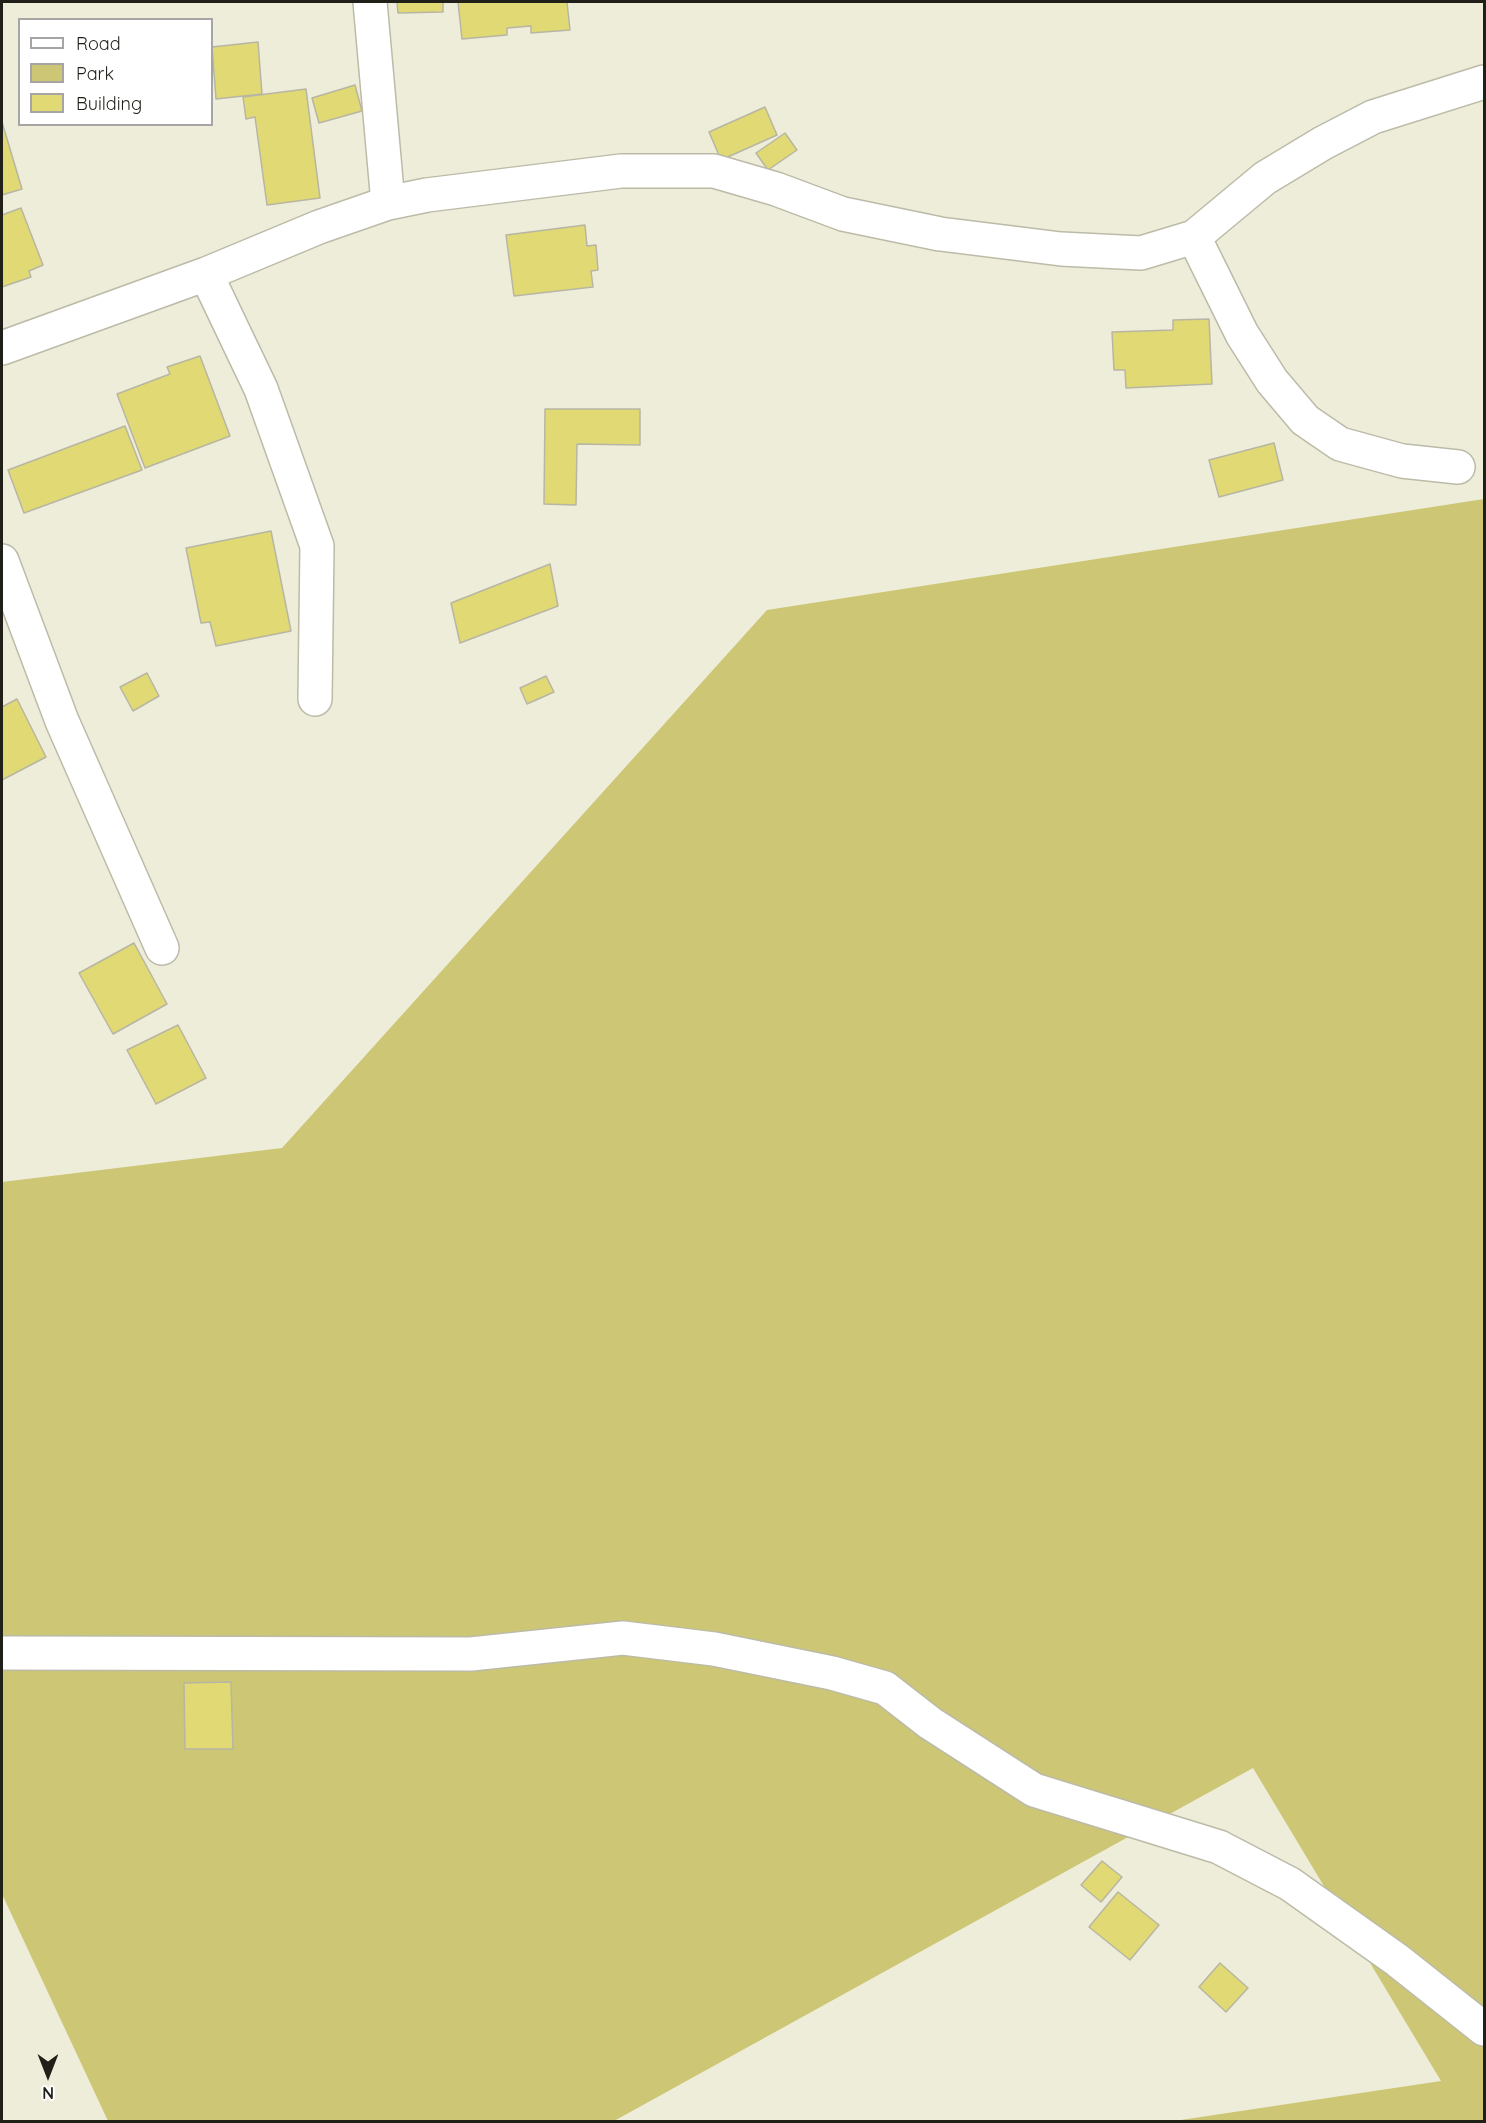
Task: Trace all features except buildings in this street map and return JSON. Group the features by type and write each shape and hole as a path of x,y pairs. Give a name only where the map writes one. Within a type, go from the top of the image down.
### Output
{"street":[{"path":"370,2 388,203"},
{"path":"2,348 206,274 319,227 388,203 427,195 621,171 714,171 776,189 843,214 940,234 1061,249 1141,253 1194,237 1265,178 1323,143 1373,117 1485,82"},
{"path":"1194,237 1242,334 1272,381 1305,420 1340,444 1402,461 1458,467"},
{"path":"206,274 261,389 316,546 315,699"},
{"path":"2,561 62,721 162,948"},
{"path":"2,1653 471,1654 622,1638 714,1649 832,1672 885,1688 930,1723 1034,1790 1219,1847 1290,1884 1397,1960 1485,2029"}],"green space":[{"path":"1484,499 1484,2121 1174,2121 1441,2081 1253,1768 614,2121 108,2121 2,1894 2,1182 282,1148 767,610"}]}
